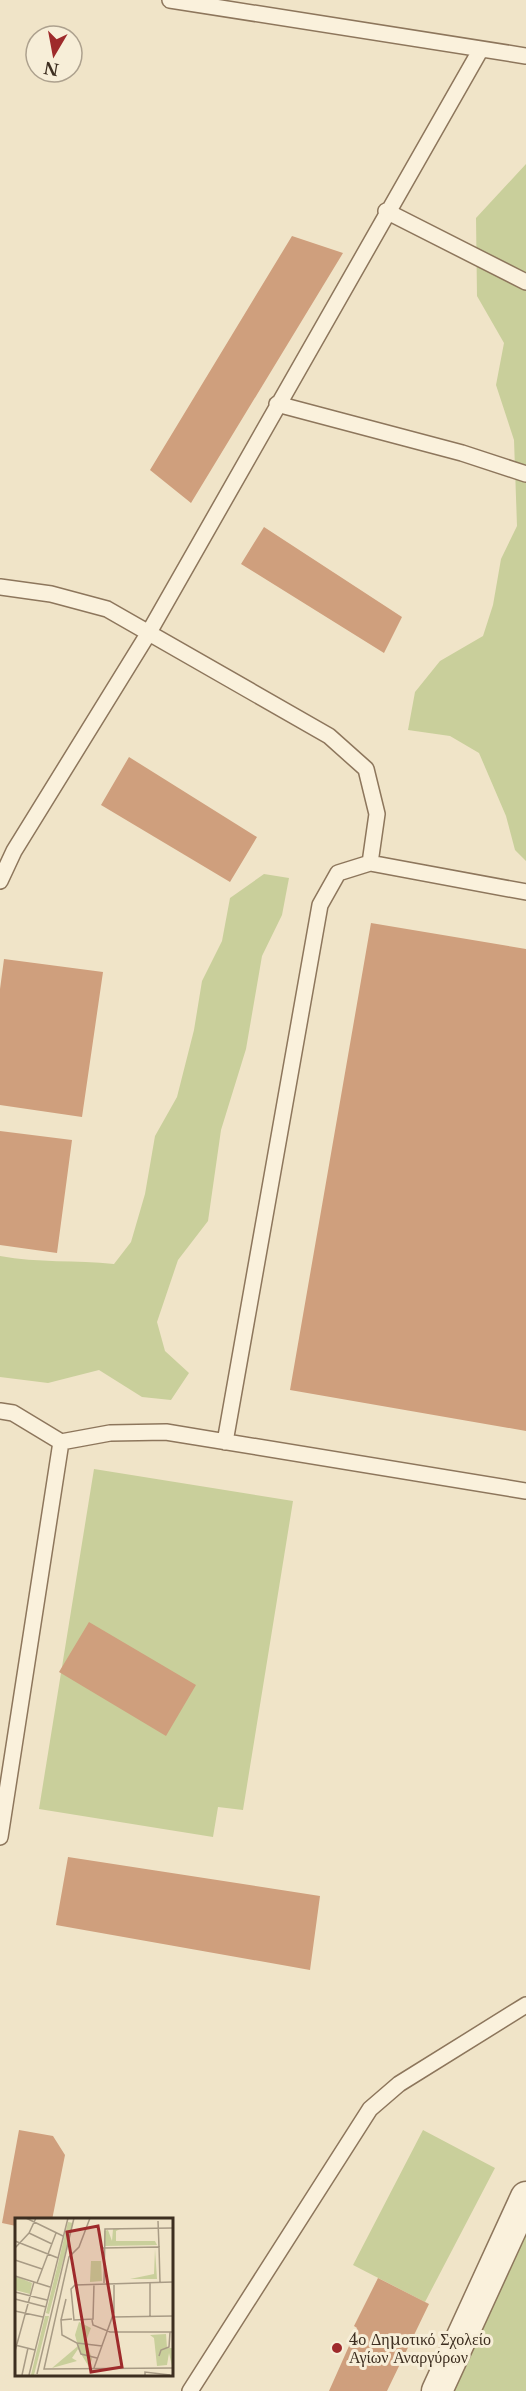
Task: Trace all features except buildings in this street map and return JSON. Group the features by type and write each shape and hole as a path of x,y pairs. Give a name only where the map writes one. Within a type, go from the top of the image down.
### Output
{"street":[{"path":"437,2391 526,2197"}],"lane":[{"path":"170,0 526,56"},
{"path":"0,881 7,849 148,634 481,49"},
{"path":"387,211 526,282"},
{"path":"277,404 462,453 526,474"},
{"path":"0,587 51,594 107,609 329,736 366,770 376,814 370,863"},
{"path":"225,1442 320,904 338,873 370,863 526,892"},
{"path":"0,1411 13,1413 61,1442 110,1433 166,1432 526,1491"},
{"path":"0,1837 61,1442"},
{"path":"190,2391 370,2109 399,2084 526,2005"}],"green space":[{"path":"526,164 526,861 515,850 506,816 479,753 450,736 408,730 415,692 440,661 483,636 493,605 501,559 517,526 514,440 496,385 504,343 477,296 476,218"},
{"path":"264,874 289,878 282,915 262,956 246,1049 221,1130 208,1221 178,1260 157,1322 165,1351 189,1373 171,1400 142,1397 99,1370 48,1383 0,1377 0,1256 28,1260 114,1264 131,1242 145,1194 155,1136 177,1097 194,1030 202,981 222,941 230,898"},
{"path":"94,1469 293,1501 243,1810 218,1807 213,1837 39,1809"},
{"path":"423,2130 495,2168 425,2302 353,2265"},
{"path":"526,2223 526,2391 449,2391"}],"place":[{"name":"4ο Δημοτικό Σχολείο Αγίων Αναργύρων","path":"337,2348"}]}
